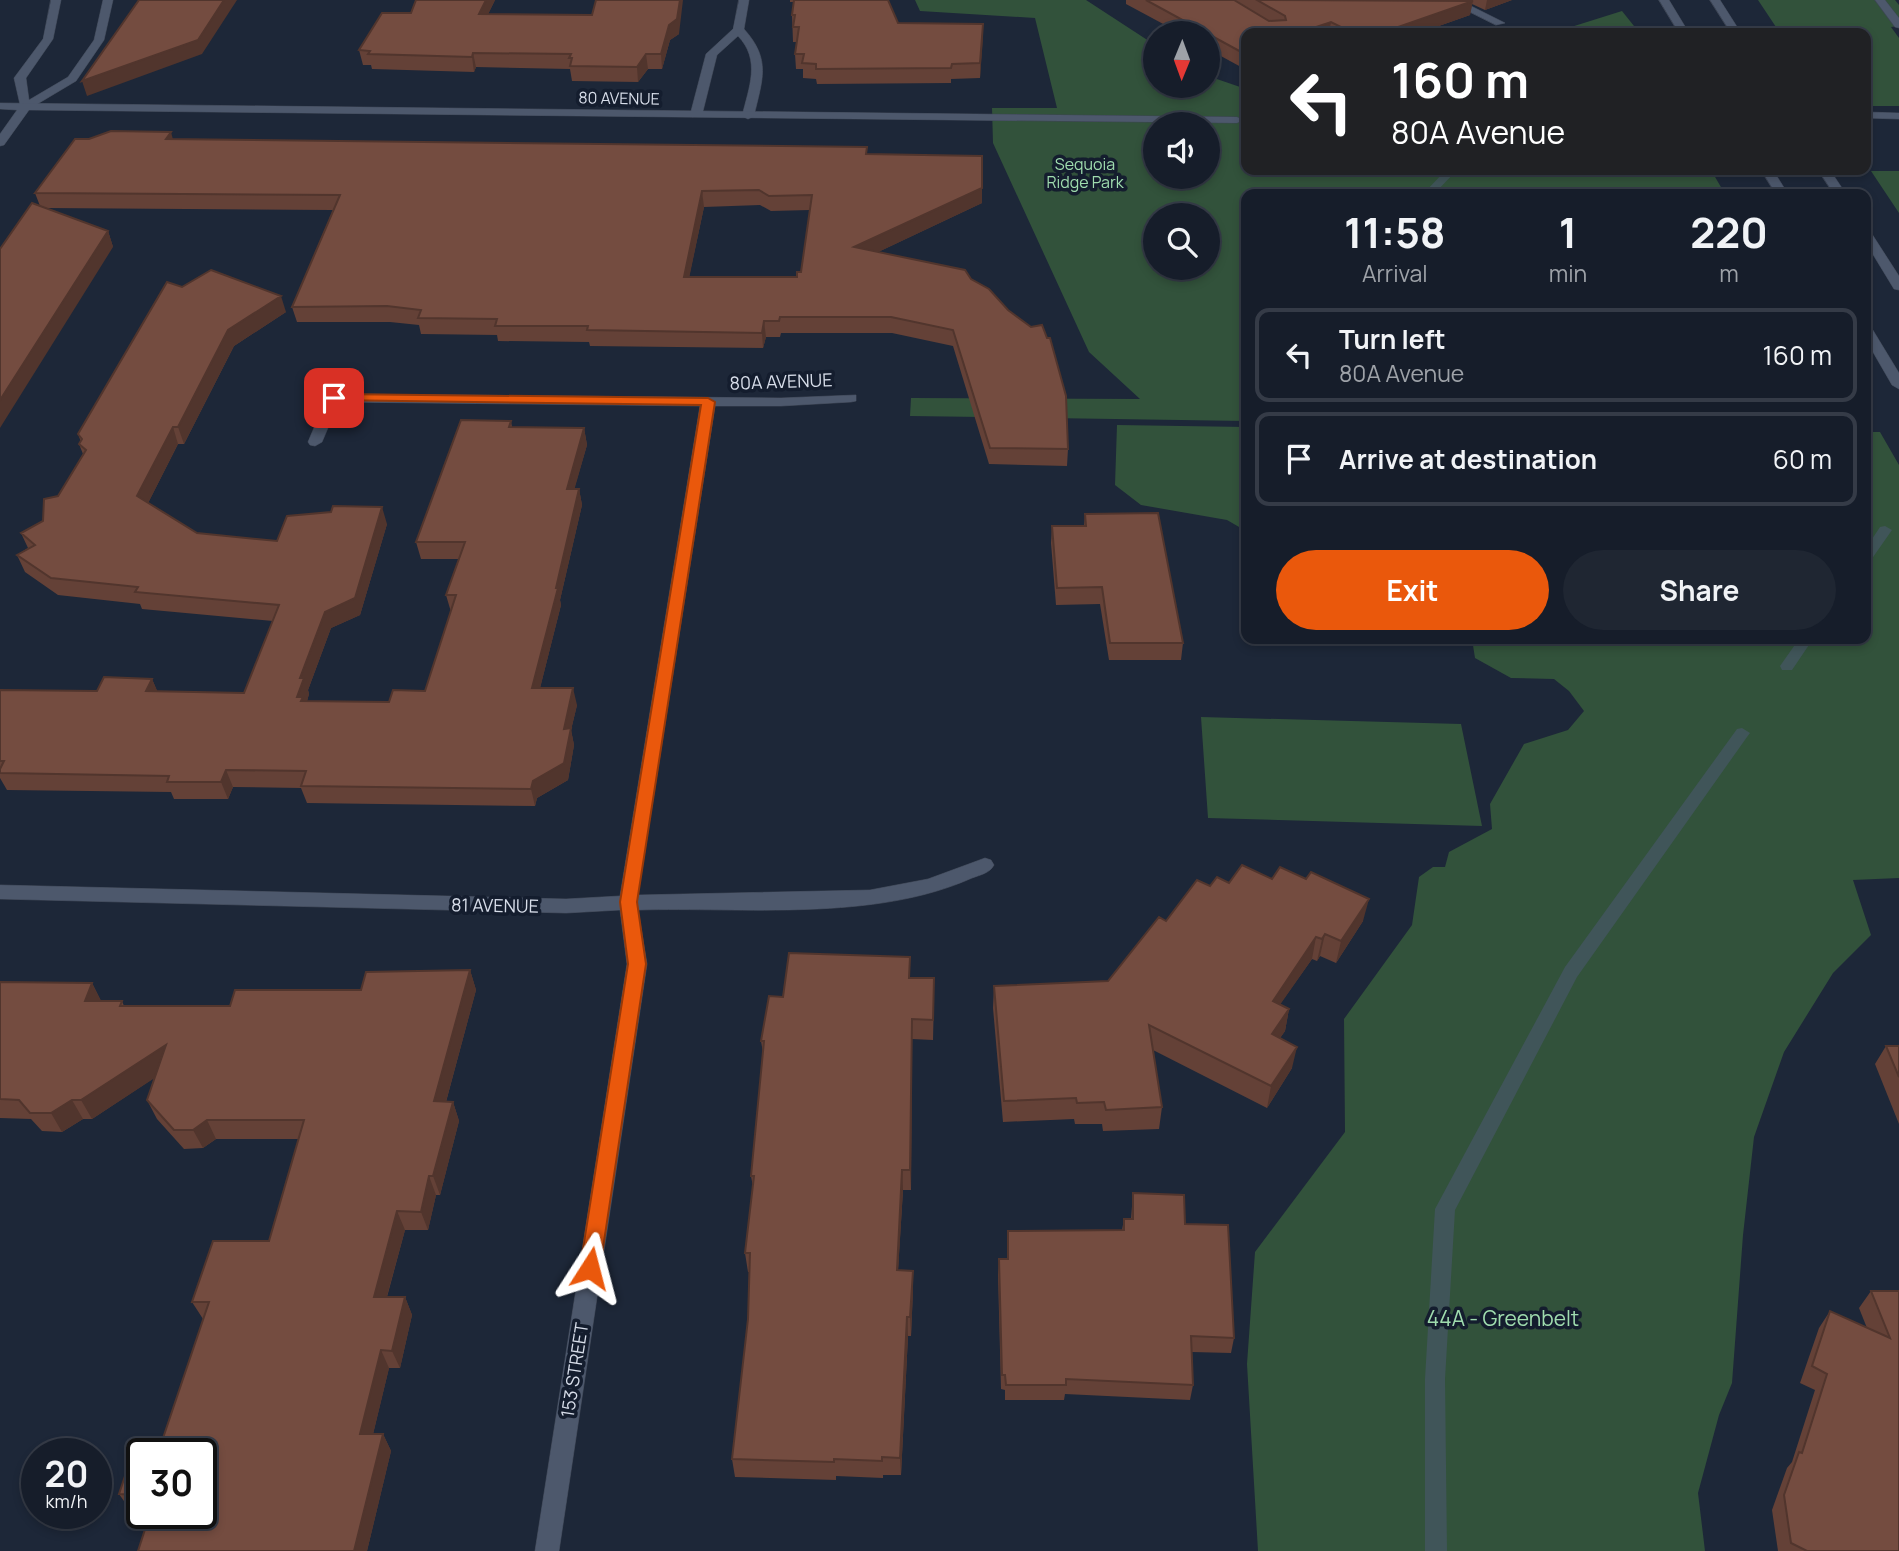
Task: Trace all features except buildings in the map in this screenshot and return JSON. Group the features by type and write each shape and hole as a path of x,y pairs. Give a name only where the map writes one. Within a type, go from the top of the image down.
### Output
{"street":[{"path":"25,107 20,78 48,39 56,0"},
{"path":"0,142 25,107 72,79 99,40 108,0"},
{"path":"696,115 712,54 721,42 737,30 744,0"},
{"path":"1451,0 1500,23"},
{"path":"1664,0 1681,28"},
{"path":"1715,0 1733,28"},
{"path":"1880,0 1899,24"},
{"path":"737,30 752,43 759,57 748,116"},
{"name":"80 AVENUE","path":"0,106 1237,120"},
{"path":"1871,116 1899,116"},
{"path":"1871,242 1899,286"},
{"path":"1871,338 1899,385"},
{"name":"80A AVENUE","path":"316,442 337,392 708,402 851,398"},
{"name":"153 STREET","path":"547,1551 637,964 628,902 708,402"},
{"name":"81 AVENUE","path":"0,892 559,906 628,902 867,899 920,890 961,877 985,865"}],"green space":[{"name":"Sequoia Ridge Park","path":"915,0 1086,0 1143,37 1143,98 1220,98 1220,80 1241,87 1241,175 1714,175 1722,189 1241,189 1241,421 910,416 911,398 1140,399 1089,352 993,143 992,108 1057,108 1035,18 920,11"},
{"path":"1758,0 1895,0 1899,5 1899,26 1891,27 1899,38 1899,106 1871,106 1871,28 1777,28"},
{"path":"1622,11 1636,28 1568,28"},
{"path":"1871,171 1899,171 1899,213"},
{"path":"1117,425 1241,427 1241,528 1227,520 1141,505 1115,485"},
{"name":"44A - Greenbelt","path":"1871,432 1880,432 1899,465 1899,878 1853,880 1871,935 1833,973 1784,1052 1754,1137 1743,1235 1732,1383 1719,1415 1698,1493 1705,1551 1258,1551 1247,1364 1255,1252 1345,1132 1344,1019 1412,925 1419,877 1433,867 1445,867 1449,852 1492,829 1490,804 1524,744 1568,730 1584,711 1569,691 1554,679 1511,678 1475,658 1473,644 1871,644"},
{"path":"1201,717 1461,724 1482,826 1208,818"}],"waterway":[{"path":"1433,189 1447,175"},
{"path":"1871,550 1885,530"},
{"path":"1787,666 1802,644"},
{"path":"1436,1551 1435,1379 1445,1209 1571,972 1742,733"}],"route":[{"path":"334,398 708,402 628,902 637,964 590,1268"}]}
